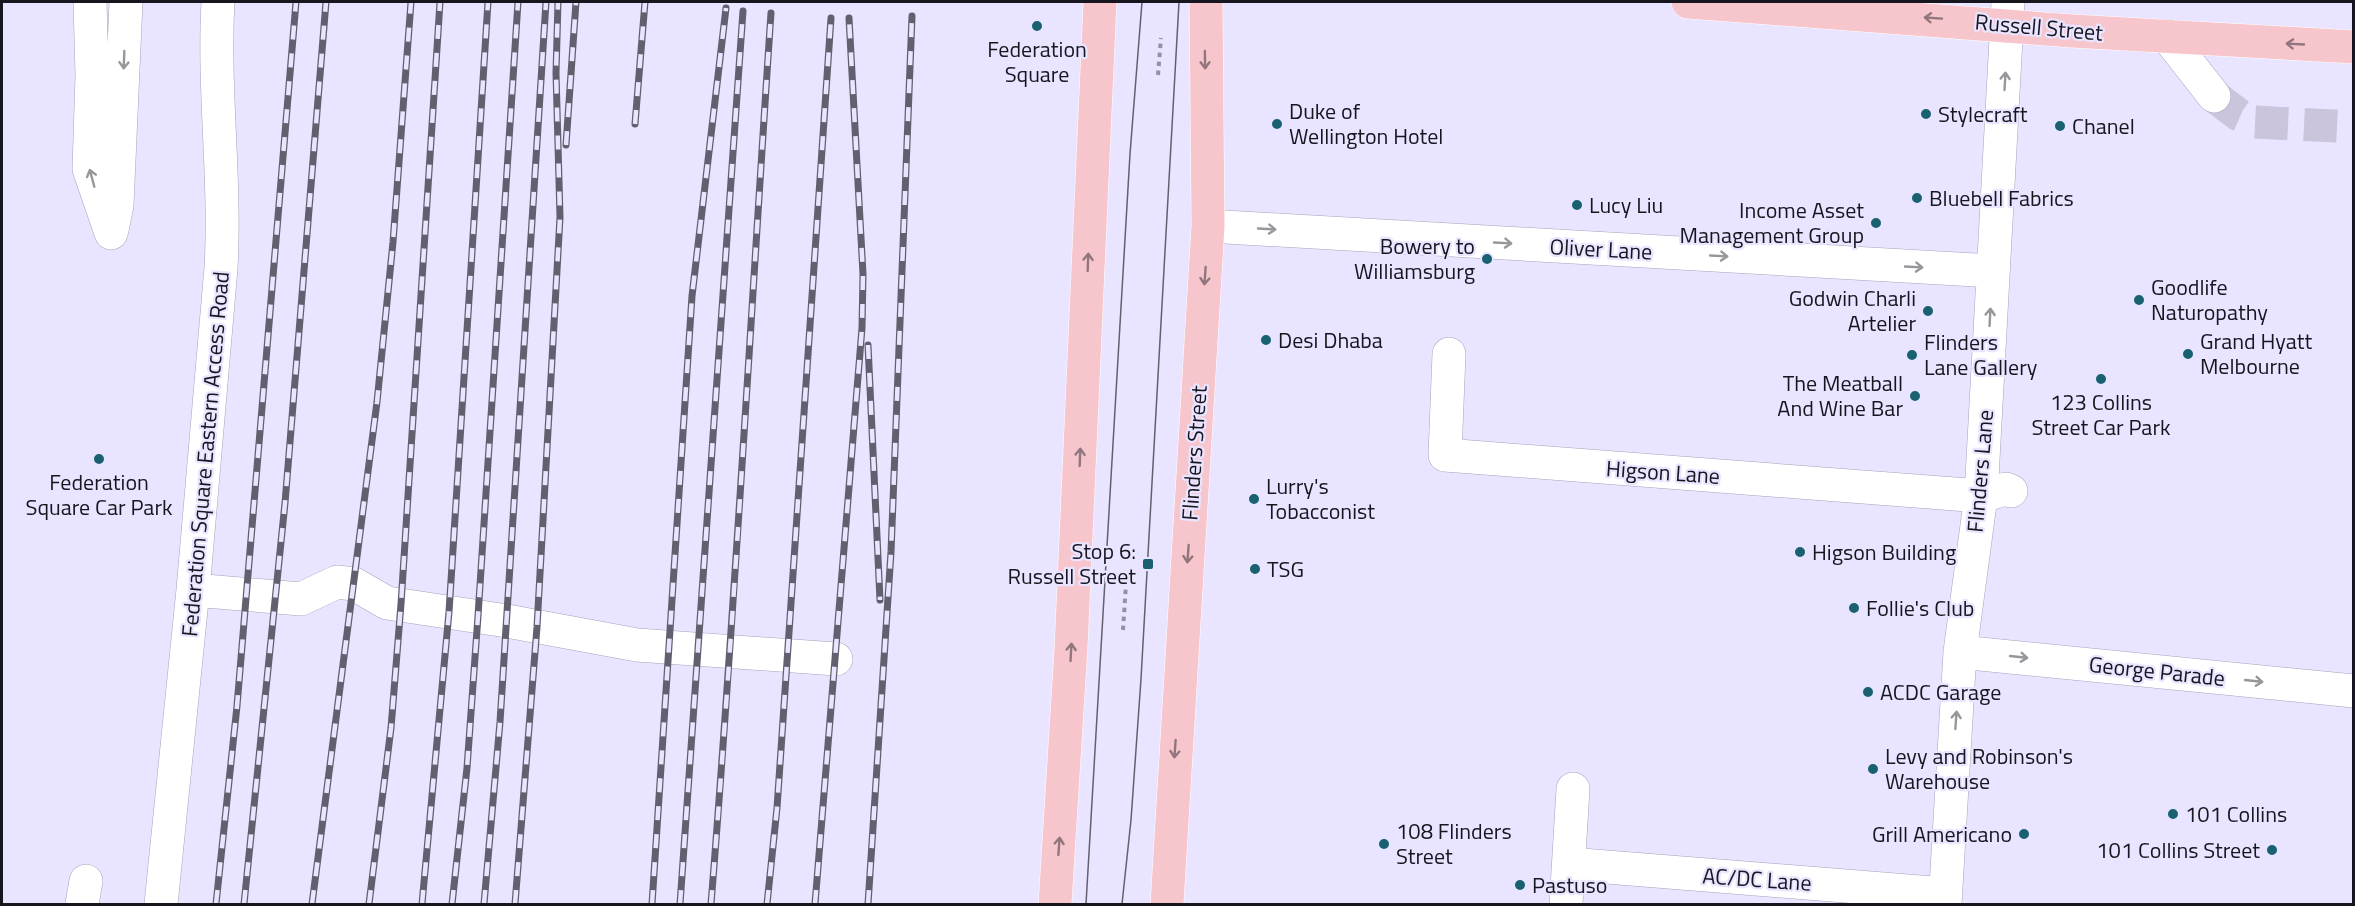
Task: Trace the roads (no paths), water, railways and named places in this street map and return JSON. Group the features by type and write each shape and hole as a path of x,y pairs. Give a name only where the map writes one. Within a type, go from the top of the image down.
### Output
{"main road":[{"path":"1055,904 1071,648 1100,2"},
{"name":"Flinders Street","path":"1167,904 1208,226 1206,2"},
{"name":"Russell Street","path":"1688,2 2007,13 2167,36 2354,47"}],"street":[{"path":"90,2 92,75 89,169 111,233 117,205 126,2"},
{"name":"Federation Square Eastern Access Road","path":"161,904 193,590 224,223 217,84 218,2"},
{"name":"Flinders Lane","path":"1945,899 1960,652 1996,493 1993,271 2007,13"},
{"path":"2167,36 2214,96"},
{"name":"Oliver Lane","path":"1208,226 1993,271"},
{"name":"Higson Lane","path":"1449,354 1445,455 1996,493"},
{"path":"193,590 301,599 337,582 354,584 387,603 507,621 637,645 836,659"},
{"name":"George Parade","path":"1960,652 2354,691"},
{"path":"1566,904 1573,789"},
{"name":"AC/DC Lane","path":"1569,864 1945,899"}],"tunnel":[{"path":"2214,96 2239,115 2255,122 2354,127"}],"tram line":[{"path":"1086,904 1130,154 1142,2"},
{"path":"1122,904 1131,820 1141,679 1179,2"}],"railway":[{"path":"216,904 237,706 296,2"},
{"path":"244,904 285,503 326,2"},
{"path":"312,904 377,402 393,242 411,2"},
{"path":"369,904 391,728 401,604 440,2"},
{"path":"422,904 449,612 488,2"},
{"path":"452,904 467,768 518,2"},
{"path":"484,904 500,722 546,2"},
{"path":"515,904 537,627 560,217 556,73 558,2"},
{"path":"566,145 576,2"},
{"path":"635,124 645,2"},
{"path":"652,904 692,296 726,8"},
{"path":"680,904 743,11"},
{"path":"711,904 771,13"},
{"path":"868,904 891,552 912,16"},
{"path":"767,904 777,808 831,18"},
{"path":"815,904 862,328 863,274 849,18"},
{"path":"868,345 880,600"}],"place":[{"name":"Federation Square","path":"1037,26"},
{"name":"Stylecraft","path":"1926,114"},
{"name":"Duke of Wellington Hotel","path":"1277,124"},
{"name":"Chanel","path":"2060,126"},
{"name":"Bluebell Fabrics","path":"1917,198"},
{"name":"Lucy Liu","path":"1577,205"},
{"name":"Income Asset Management Group","path":"1876,223"},
{"name":"Bowery to Williamsburg","path":"1487,259"},
{"name":"Goodlife Naturopathy","path":"2139,300"},
{"name":"Godwin Charli Artelier","path":"1928,311"},
{"name":"Desi Dhaba","path":"1266,340"},
{"name":"Grand Hyatt Melbourne","path":"2188,354"},
{"name":"Flinders Lane Gallery","path":"1912,355"},
{"name":"123 Collins Street Car Park","path":"2101,379"},
{"name":"The Meatball And Wine Bar","path":"1915,396"},
{"name":"Federation Square Car Park","path":"99,459"},
{"name":"Lurry's Tobacconist","path":"1254,499"},
{"name":"Higson Building","path":"1800,552"},
{"name":"Stop 6: Russell Street","path":"1148,564"},
{"name":"TSG","path":"1255,569"},
{"name":"Follie's Club","path":"1854,608"},
{"name":"ACDC Garage","path":"1868,692"},
{"name":"Levy and Robinson's Warehouse","path":"1873,769"},
{"name":"101 Collins","path":"2173,814"},
{"name":"Grill Americano","path":"2024,834"},
{"name":"108 Flinders Street","path":"1384,844"},
{"name":"101 Collins Street","path":"2272,850"},
{"name":"Pastuso","path":"1520,885"}]}
